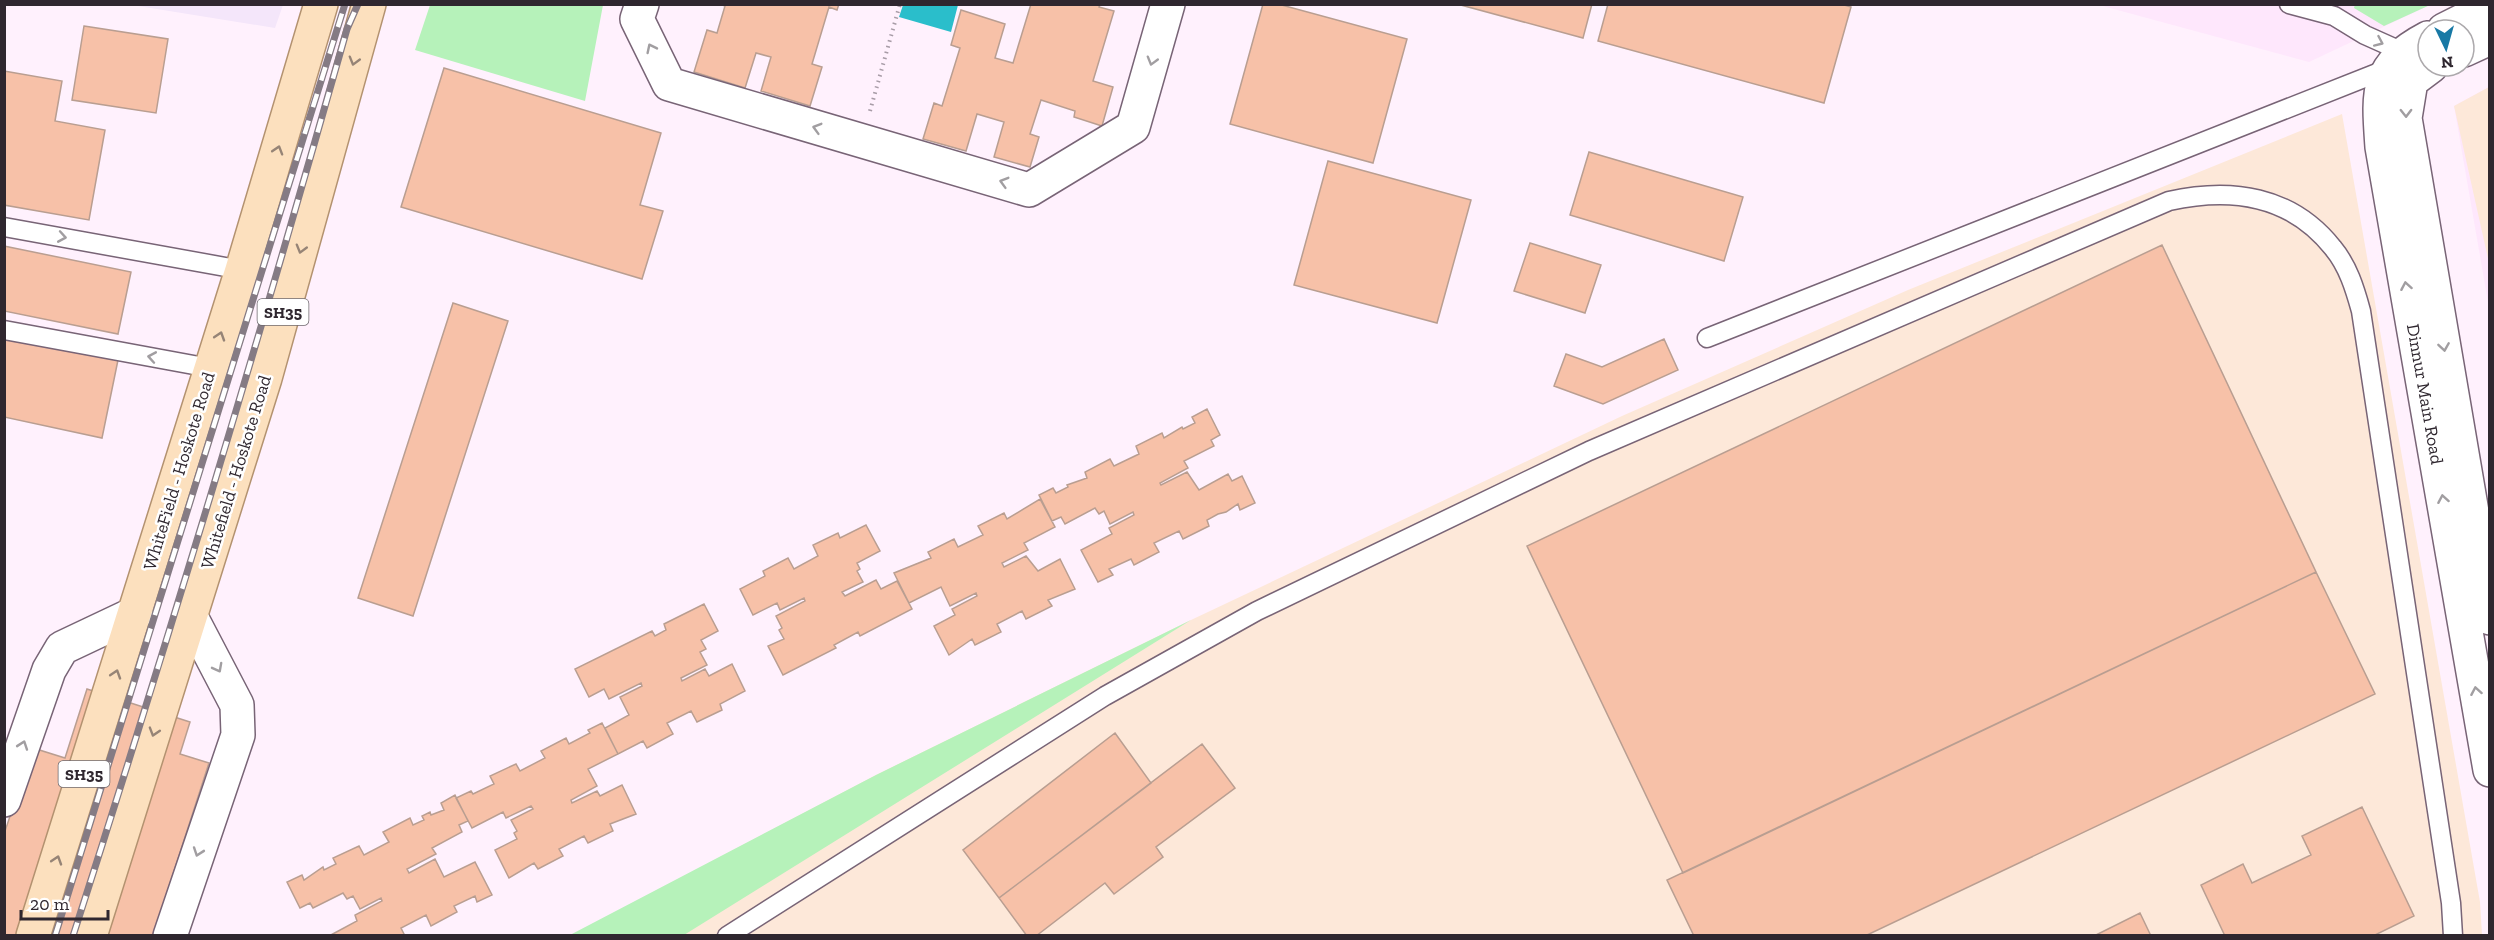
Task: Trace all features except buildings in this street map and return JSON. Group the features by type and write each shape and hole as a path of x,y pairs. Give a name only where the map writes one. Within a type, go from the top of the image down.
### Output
{"main road":[{"name":"WhiteField - Hoskote Road","path":"33,936 242,270 321,4"},
{"name":"Whitefield - Hoskote Road","path":"90,936 265,378 369,4"}],"street":[{"path":"642,4 637,19 669,84 1029,190 1133,127 1168,4"},
{"path":"2468,18 2490,7"},
{"path":"2476,44 2490,38"},
{"name":"Dinnur Main Road","path":"2413,63 2405,118 2490,618"},
{"name":"Dinnur Main Road","path":"2413,63 2382,95 2382,147 2490,770"},
{"path":"4,800 49,670 62,648 136,613"},
{"path":"170,936 238,735 237,705 191,617"}],"lane":[{"path":"2289,4 2335,10 2365,35 2413,63"},
{"path":"1707,338 2413,63"},
{"path":"727,936 1105,696 1257,611 1589,451 2169,201 2199,194 2228,194 2267,201 2314,228 2334,248 2351,277 2361,311 2452,931"},
{"path":"4,227 242,270"},
{"path":"4,330 210,368"}],"path":[{"path":"862,141 900,4"}],"shaded area":[{"path":"132,5 283,5 275,28"},
{"path":"2099,5 2430,5 2309,62"},
{"path":"2489,87 2489,308 2454,106"},
{"path":"2489,87 2489,263 2454,106"},
{"path":"2342,114 2480,902 2482,935 570,936 876,775 1191,620 1622,416 1908,290"}],"green space":[{"path":"2355,4 2430,5 2384,26 2354,8"},
{"path":"430,5 603,5 585,101 415,50"},
{"path":"1191,620 684,935 570,935 876,775"}],"water":[{"path":"903,4 958,5 951,32 899,17"}],"railway":[{"path":"55,936 345,4"},
{"path":"73,936 214,484 347,29 358,4"}]}
